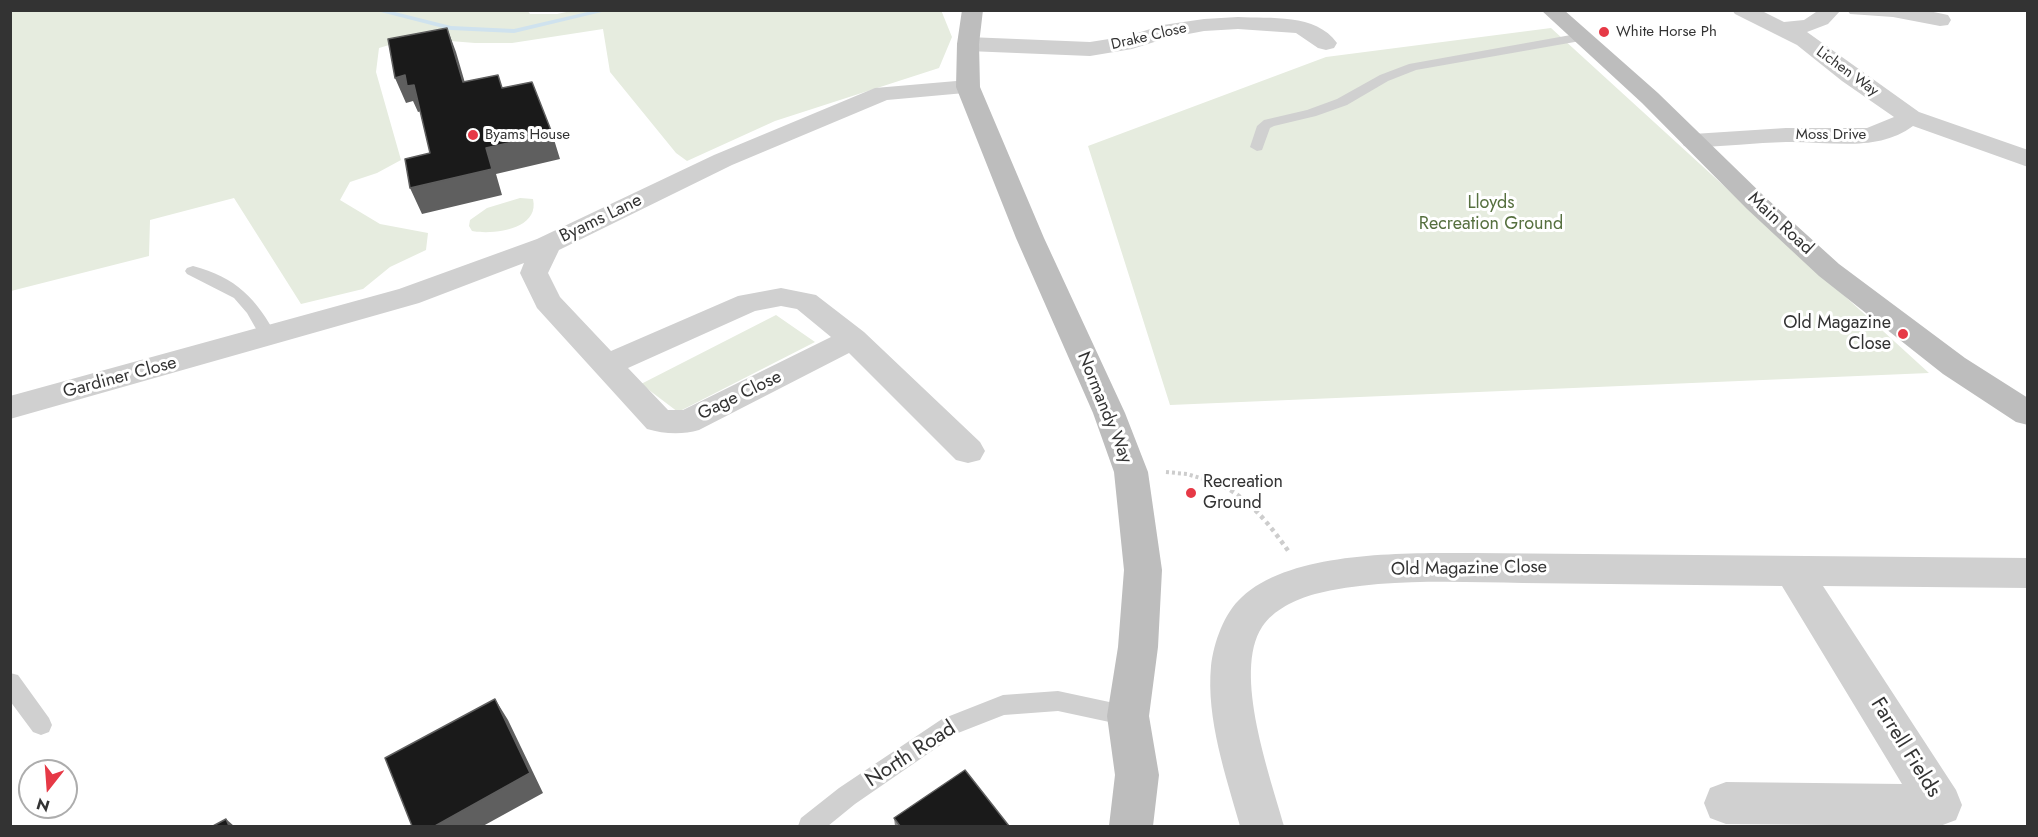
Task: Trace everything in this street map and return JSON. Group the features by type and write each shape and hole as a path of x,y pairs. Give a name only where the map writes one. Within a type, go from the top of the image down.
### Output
{"street":[{"name":"Normandy Way","path":"973,10 968,44 968,87 1030,238 1109,413 1131,472 1143,570 1138,647 1128,716 1137,775 1131,826"},
{"name":"Main Road","path":"1551,10 1693,141 1801,246 1864,299 1954,366 2028,414"},
{"name":"Lichen Way","path":"1742,10 1784,28 1805,40 1850,76 1910,117"},
{"path":"1784,28 1808,27 1826,19 1831,10"},
{"path":"1857,10 1893,11 1940,20"},
{"name":"Drake Close","path":"968,44 1090,49 1132,42 1162,32 1204,25 1238,23 1301,27 1326,43"},
{"name":"Byams Lane","path":"230,348 409,296 547,245 723,160 883,93 968,87"},
{"path":"1910,117 2028,159"},
{"name":"Moss Drive","path":"1693,141 1789,135 1857,137 1875,135 1898,128 1910,117"},
{"name":"Gage Close","path":"547,245 534,273 547,301 659,421 687,422 853,339"},
{"path":"607,365 748,303 781,297 806,302 853,339 968,452"},
{"name":"Gardiner Close","path":"10,408 230,348"},
{"name":"Old Magazine Close","path":"1262,826 1235,716 1231,687 1232,659 1241,628 1259,604 1276,592 1305,582 1376,571 1480,567 2028,573"},
{"name":"Farrell Fields","path":"1726,803 1940,805 1793,571"}],"lane":[{"path":"1257,147 1264,126 1269,123 1311,113 1342,102 1384,78 1413,67 1582,37"},
{"path":"193,271 239,292 254,309 269,337"},
{"path":"10,682 41,725"},
{"name":"North Road","path":"810,826 847,796 950,726 1003,705 1058,701 1128,716"}],"path":[{"path":"1131,472 1190,474 1226,486 1239,493 1284,544 1305,582"}],"green space":[{"path":"527,10 530,14 557,14 576,10 941,10 952,37 939,68 775,121 687,161 676,153 610,72 603,29 512,43 475,43 413,38 379,48 376,72 401,160 377,173 350,182 340,200 380,224 428,233 426,250 390,267 363,289 301,304 234,198 150,220 149,256 11,291 11,11"},
{"name":"Lloyds Recreation Ground","path":"1551,28 1929,373 1170,405 1088,146 1326,57"},
{"path":"520,198 533,199 533,209 529,218 522,224 502,231 472,231 469,226 470,220 487,208"},
{"path":"776,315 815,342 678,412 641,384"}],"building":[{"name":"Byams House","path":"447,28 463,82 498,75 502,88 532,82 552,133 486,148 492,169 410,188 405,159 430,153 414,85 407,86 405,75 395,78 388,39"},
{"path":"495,699 530,773 435,826 412,826 385,758"},
{"path":"965,770 1009,826 900,826 894,818"},
{"path":"226,819 229,826 213,826"}],"waterway":[{"path":"376,10 451,28 514,31 607,10"}],"place":[{"name":"White Horse Ph","path":"1604,32"},
{"name":"Byams House","path":"473,135"},
{"name":"Old Magazine Close","path":"1903,334"},
{"name":"Recreation Ground","path":"1191,493"}]}
